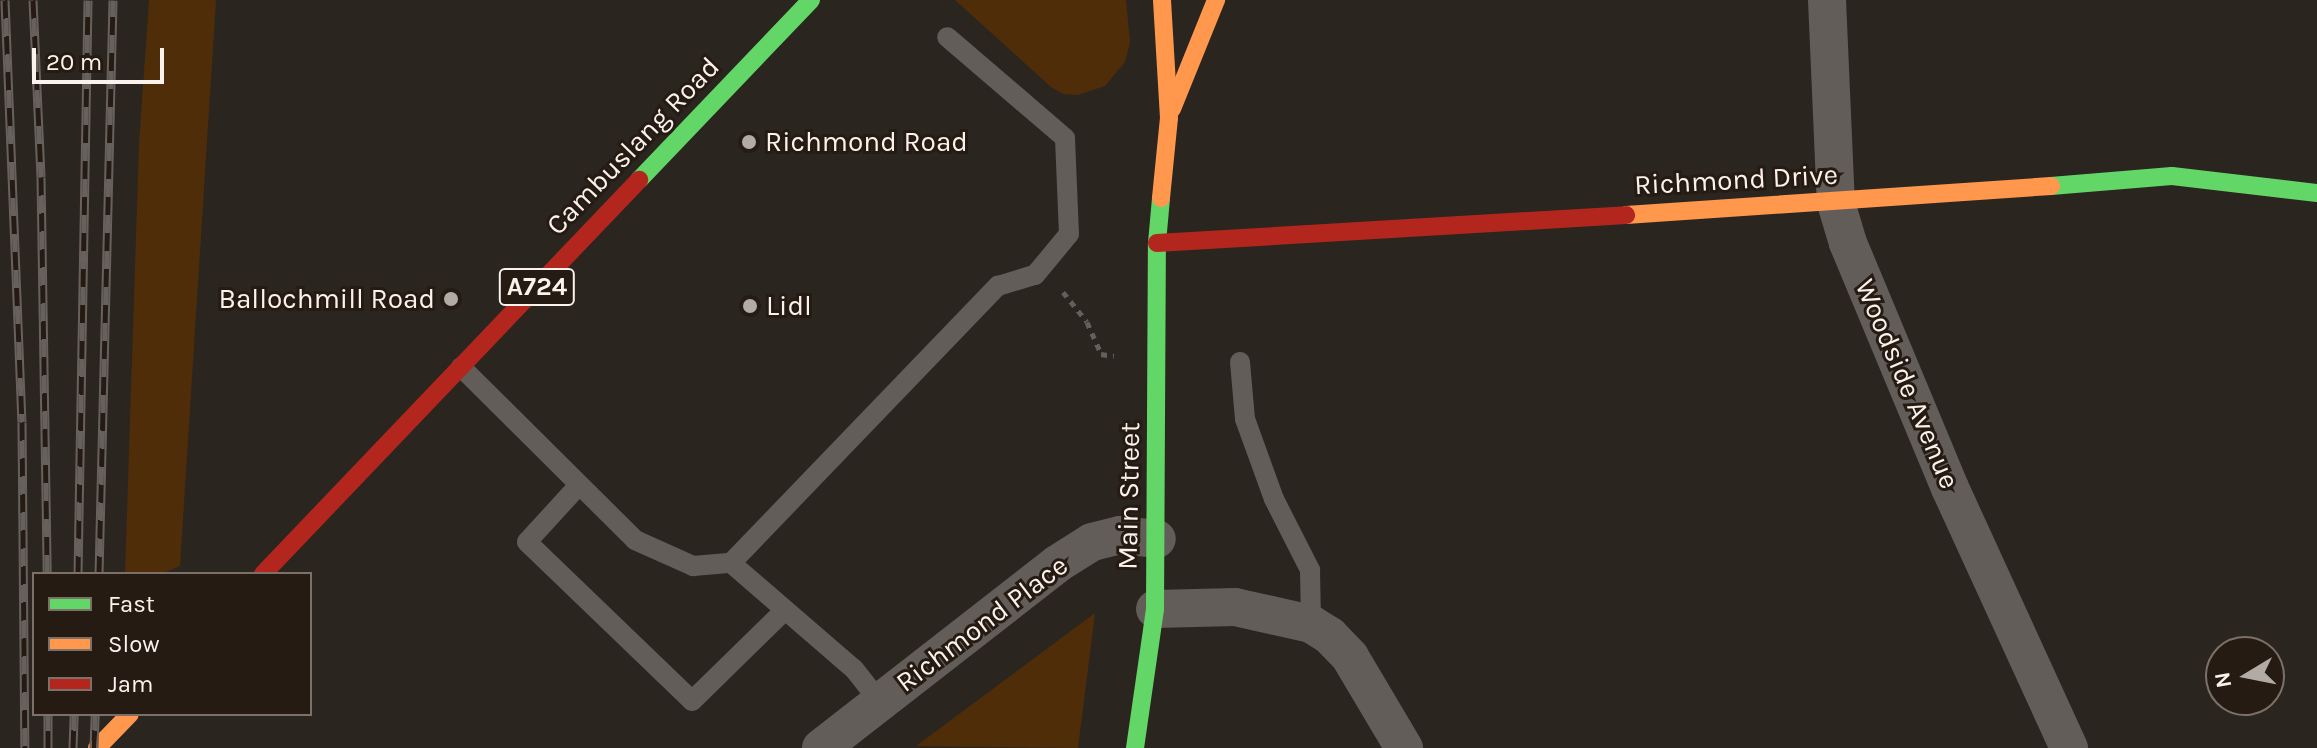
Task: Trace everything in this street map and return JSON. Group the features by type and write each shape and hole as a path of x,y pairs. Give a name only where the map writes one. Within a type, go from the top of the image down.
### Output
{"main road":[{"name":"Cambuslang Road","path":"265,572 811,0"},
{"path":"1162,0 1169,118"},
{"path":"1169,118 1216,0"},
{"name":"Main Street","path":"1135,748 1155,609 1157,243 1169,118"},
{"name":"Richmond Drive","path":"1157,243 1836,203 2172,176 2317,193"},
{"path":"97,748 128,716"}],"street":[{"name":"Woodside Avenue","path":"1827,0 1836,203 1848,243 1950,488 2069,748"},
{"name":"Richmond Place","path":"821,748 1057,564 1092,542 1120,535 1157,539"},
{"path":"1155,609 1235,607 1311,624 1330,636 1350,657 1404,748"}],"lane":[{"path":"461,367 635,540 693,566 731,563 998,286 1035,275 1069,234 1065,138 947,37"},
{"path":"1240,362 1245,419 1274,499 1310,570 1311,624"},
{"path":"579,485 527,542 692,701 784,611"},
{"path":"731,563 854,669 880,702"}],"shaded area":[{"path":"149,0 216,0 180,566 166,572 125,572 139,145"},
{"path":"955,0 1126,0 1130,42 1125,62 1105,86 1078,95 1063,94 1051,87"},
{"path":"1095,613 1078,748 916,746"}],"railway":[{"path":"5,0 22,422 25,748"},
{"path":"33,0 41,177 47,572"},
{"path":"78,572 88,0"},
{"path":"99,572 113,0"},
{"path":"48,716 48,748"},
{"path":"73,748 74,716"},
{"path":"94,748 95,716"}],"traffic: fast":[{"path":"639,180 811,0"},
{"path":"2051,186 2172,176 2317,193"},
{"path":"1135,748 1155,609 1157,243 1161,198"}],"traffic: slow":[{"path":"1161,198 1169,118 1162,0"},
{"path":"1172,109 1216,0"},
{"path":"1626,215 2051,186"},
{"path":"97,748 128,716"}],"traffic: jam":[{"path":"265,572 639,180"},
{"path":"1157,243 1626,215"}],"place":[{"name":"Richmond Road","path":"749,142"},
{"name":"Ballochmill Road","path":"451,299"},
{"name":"Lidl","path":"750,306"}]}
